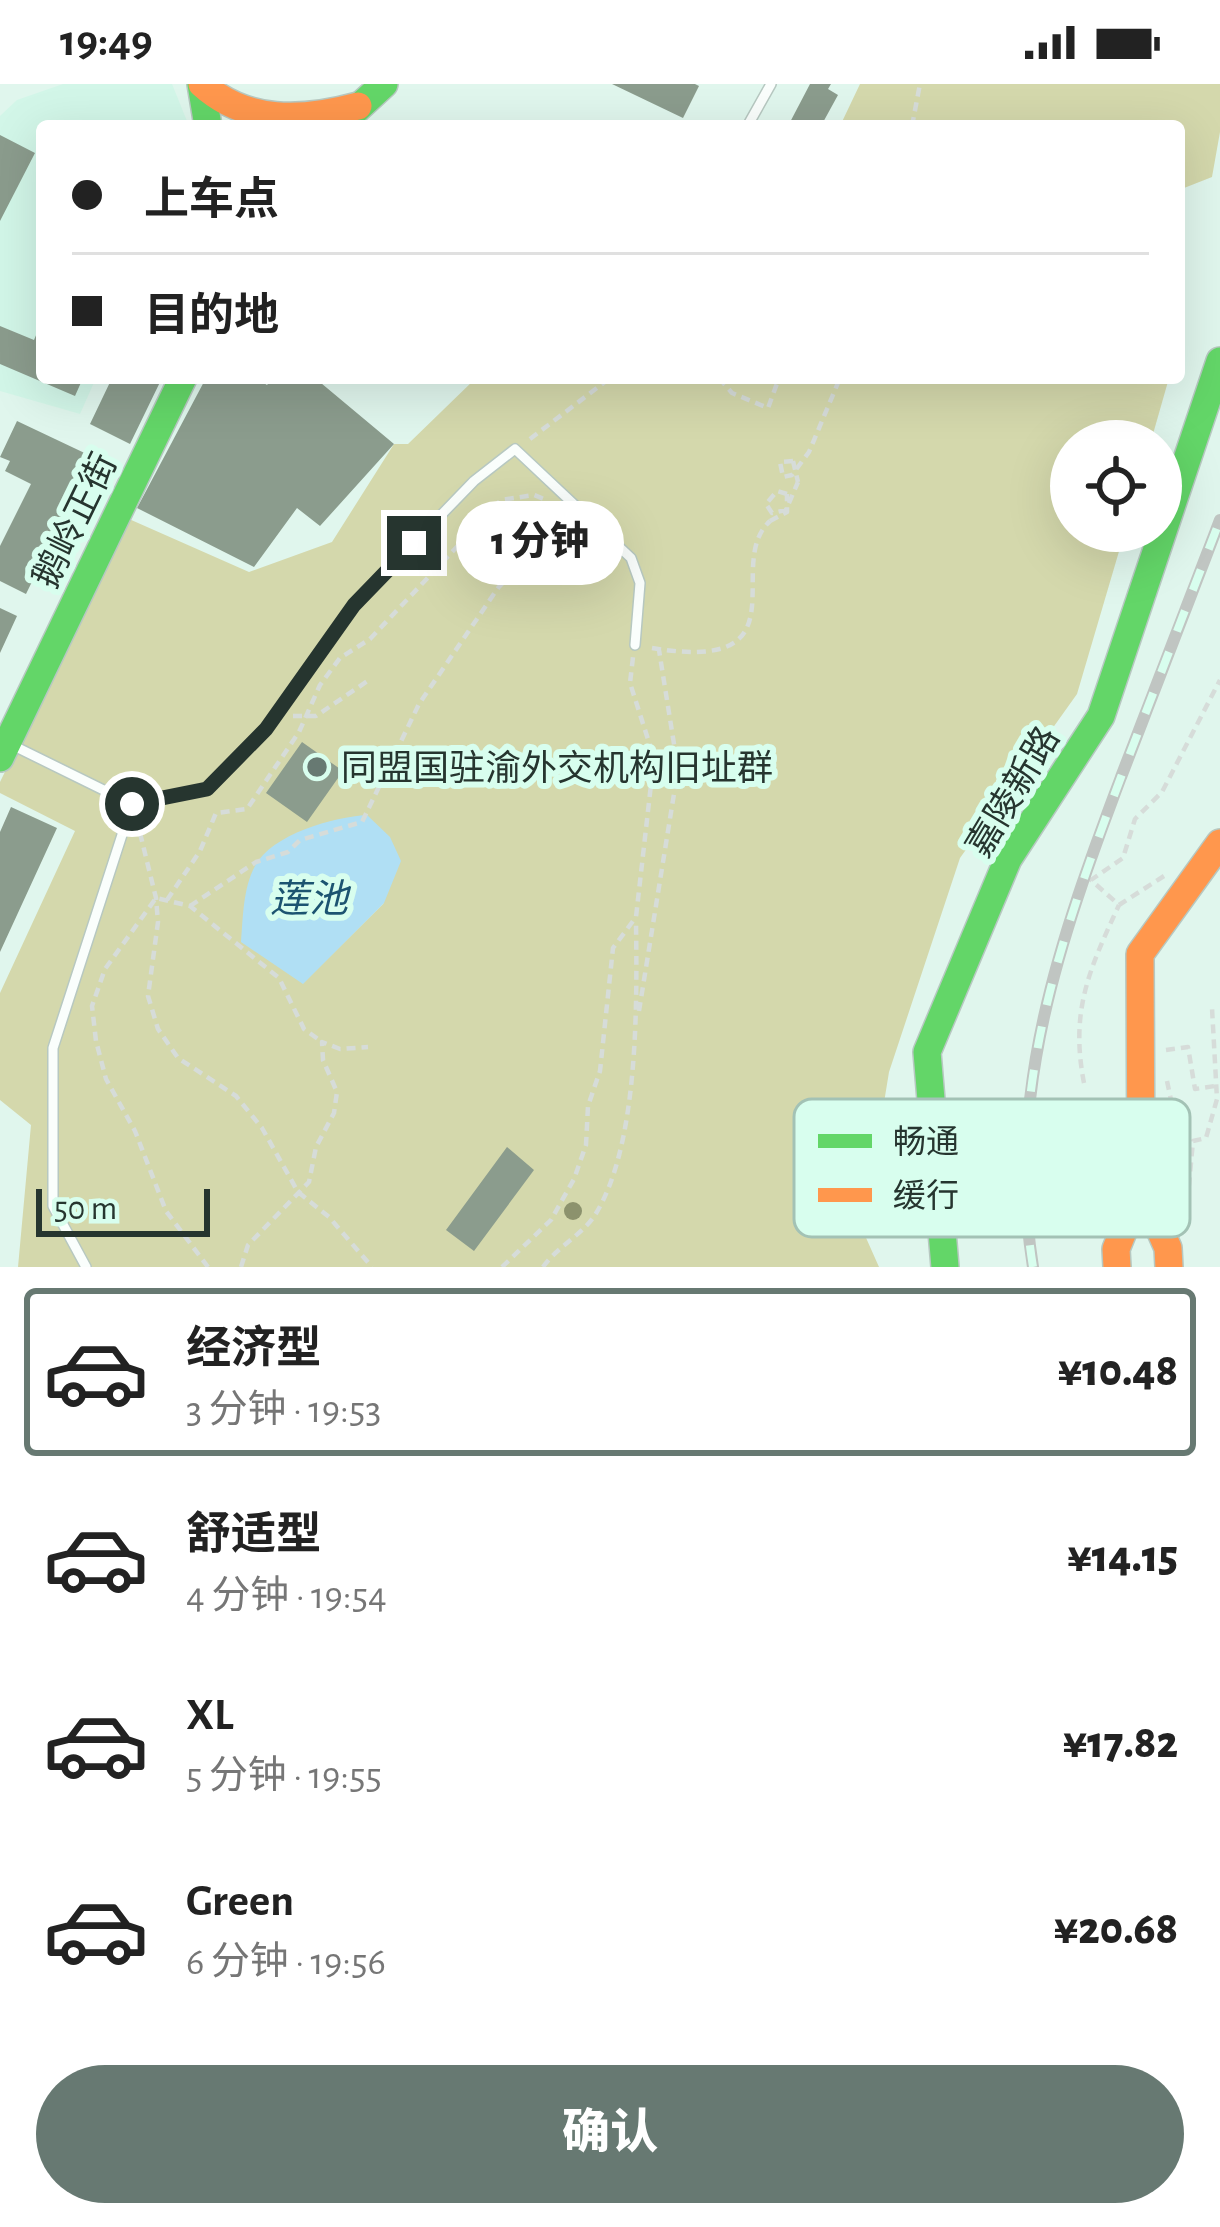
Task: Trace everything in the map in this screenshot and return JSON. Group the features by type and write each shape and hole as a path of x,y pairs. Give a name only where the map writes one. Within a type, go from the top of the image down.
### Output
{"street":[{"path":"202,84 216,100 235,108 302,118 349,116 385,84"},
{"path":"202,84 207,120"},
{"name":"嘉陵新路","path":"931,1099 927,1052 1008,860 1101,716 1220,361"},
{"name":"鹅岭正街","path":"4,750 180,384"},
{"path":"1141,1099 1140,954 1220,843"},
{"name":"嘉陵新路","path":"942,1237 945,1267"},
{"path":"1117,1267 1121,1237"},
{"path":"1163,1237 1169,1267"}],"lane":[{"path":"751,120 771,84"},
{"path":"4,750 132,804 207,789 275,716 354,605 474,481 515,449 631,558 640,583 635,645"},
{"path":"86,1267 53,1206 53,1048 132,804"}],"path":[{"path":"913,120 920,84"},
{"path":"515,449 602,384"},
{"path":"724,384 731,393 768,408 777,384"},
{"path":"543,1267 595,1216 615,1162 633,1077 636,917 654,758 630,683 635,645 687,654 733,640 752,619 759,534 770,520 787,512 798,482 798,470 798,468 797,466 796,464 793,461 785,459 778,465 781,476 788,477 792,475 794,472 798,468 798,468 837,384"},
{"path":"777,491 790,504 783,513 772,513 767,501 777,491"},
{"path":"167,900 200,851 216,813 247,809 340,658 370,639 500,500 534,495 586,515"},
{"path":"190,906 256,862 288,852 300,840 362,822 419,704 497,588 536,547 586,515"},
{"path":"639,1011 678,769 658,649"},
{"path":"275,716 316,716 370,680"},
{"path":"1119,905 1091,880 1123,858 1135,819 1162,792 1220,680"},
{"path":"132,804 156,898 158,922 148,996 158,1029 178,1058 236,1096 262,1128 298,1192 329,1217 372,1267"},
{"path":"1084,1083 1076,1042 1085,978 1119,905 1177,867 1161,905 1165,920"},
{"path":"156,898 190,906 279,978 304,1029 322,1042 340,1049 368,1047"},
{"path":"156,898 105,968 92,1006 96,1041 106,1079 135,1131 166,1211 208,1267"},
{"path":"502,1267 551,1220 574,1179 586,1145 588,1106 599,1071 614,948 636,917"},
{"path":"1190,1175 1193,1141 1206,1138 1218,1100 1212,1008"},
{"path":"241,1267 248,1245 309,1182 316,1147 334,1113 337,1092 322,1060 322,1042"},
{"path":"1160,1051 1188,1046 1195,1089 1216,1086"},
{"path":"1165,1070 1171,1099"}],"shaded area":[{"path":"63,84 172,84 187,120 36,120 36,384 93,384 80,414 0,391 0,116 17,100"},
{"path":"860,84 1220,84 1220,132 1212,177 1185,188 1185,120 843,120"},
{"path":"470,384 1167,384 1157,420 1050,420 1050,552 1119,552 1077,694 960,858 889,1072 885,1099 794,1099 794,1237 866,1237 879,1267 18,1267 31,1125 0,1100 0,993 75,831 0,793 0,782 129,519 249,572 332,542 394,444 408,444","holes":["384,903 303,983 273,962"]}],"water":[{"name":"莲池","path":"367,815 390,837 401,861 384,903 303,984 241,942 251,875 263,855 289,836 338,819"}],"building":[{"path":"612,84 695,84 699,86 683,118"},
{"path":"810,84 831,84 828,89 838,95 824,120 791,120"},
{"path":"0,135 35,153 0,221"},
{"path":"0,326 34,340 36,335 36,379 0,364"},
{"path":"47,384 80,384 75,396"},
{"path":"109,384 159,384 130,444 90,424"},
{"path":"203,384 322,384 394,444 320,526 297,508 254,567 137,508"},
{"path":"17,421 93,457 26,594 0,581 0,546 31,484 5,471 10,461 0,457"},
{"path":"0,608 17,616 0,653"},
{"path":"302,742 343,771 307,822 266,793"},
{"path":"11,807 57,828 0,952 0,832"},
{"path":"507,1147 534,1170 474,1251 446,1230"}],"railway":[{"path":"1031,1099 1044,1017 1078,896 1220,520"},
{"path":"1030,1237 1033,1267"}],"traffic: fast":[{"path":"201,84 207,120"},
{"path":"346,119 384,84"},
{"path":"931,1099 927,1052 1008,859 1101,716 1220,361"},
{"path":"0,758 180,384"},
{"path":"942,1237 945,1267"}],"traffic: slow":[{"path":"202,84 237,106 276,116 317,115 358,106"},
{"path":"1141,1099 1140,954 1220,843"},
{"path":"1117,1267 1121,1237"},
{"path":"1163,1237 1169,1267"}],"place":[{"name":"同盟国驻渝外交机构旧址群","path":"317,767"}],"route":[{"path":"132,804 207,789 266,729 354,605 414,543"}]}
